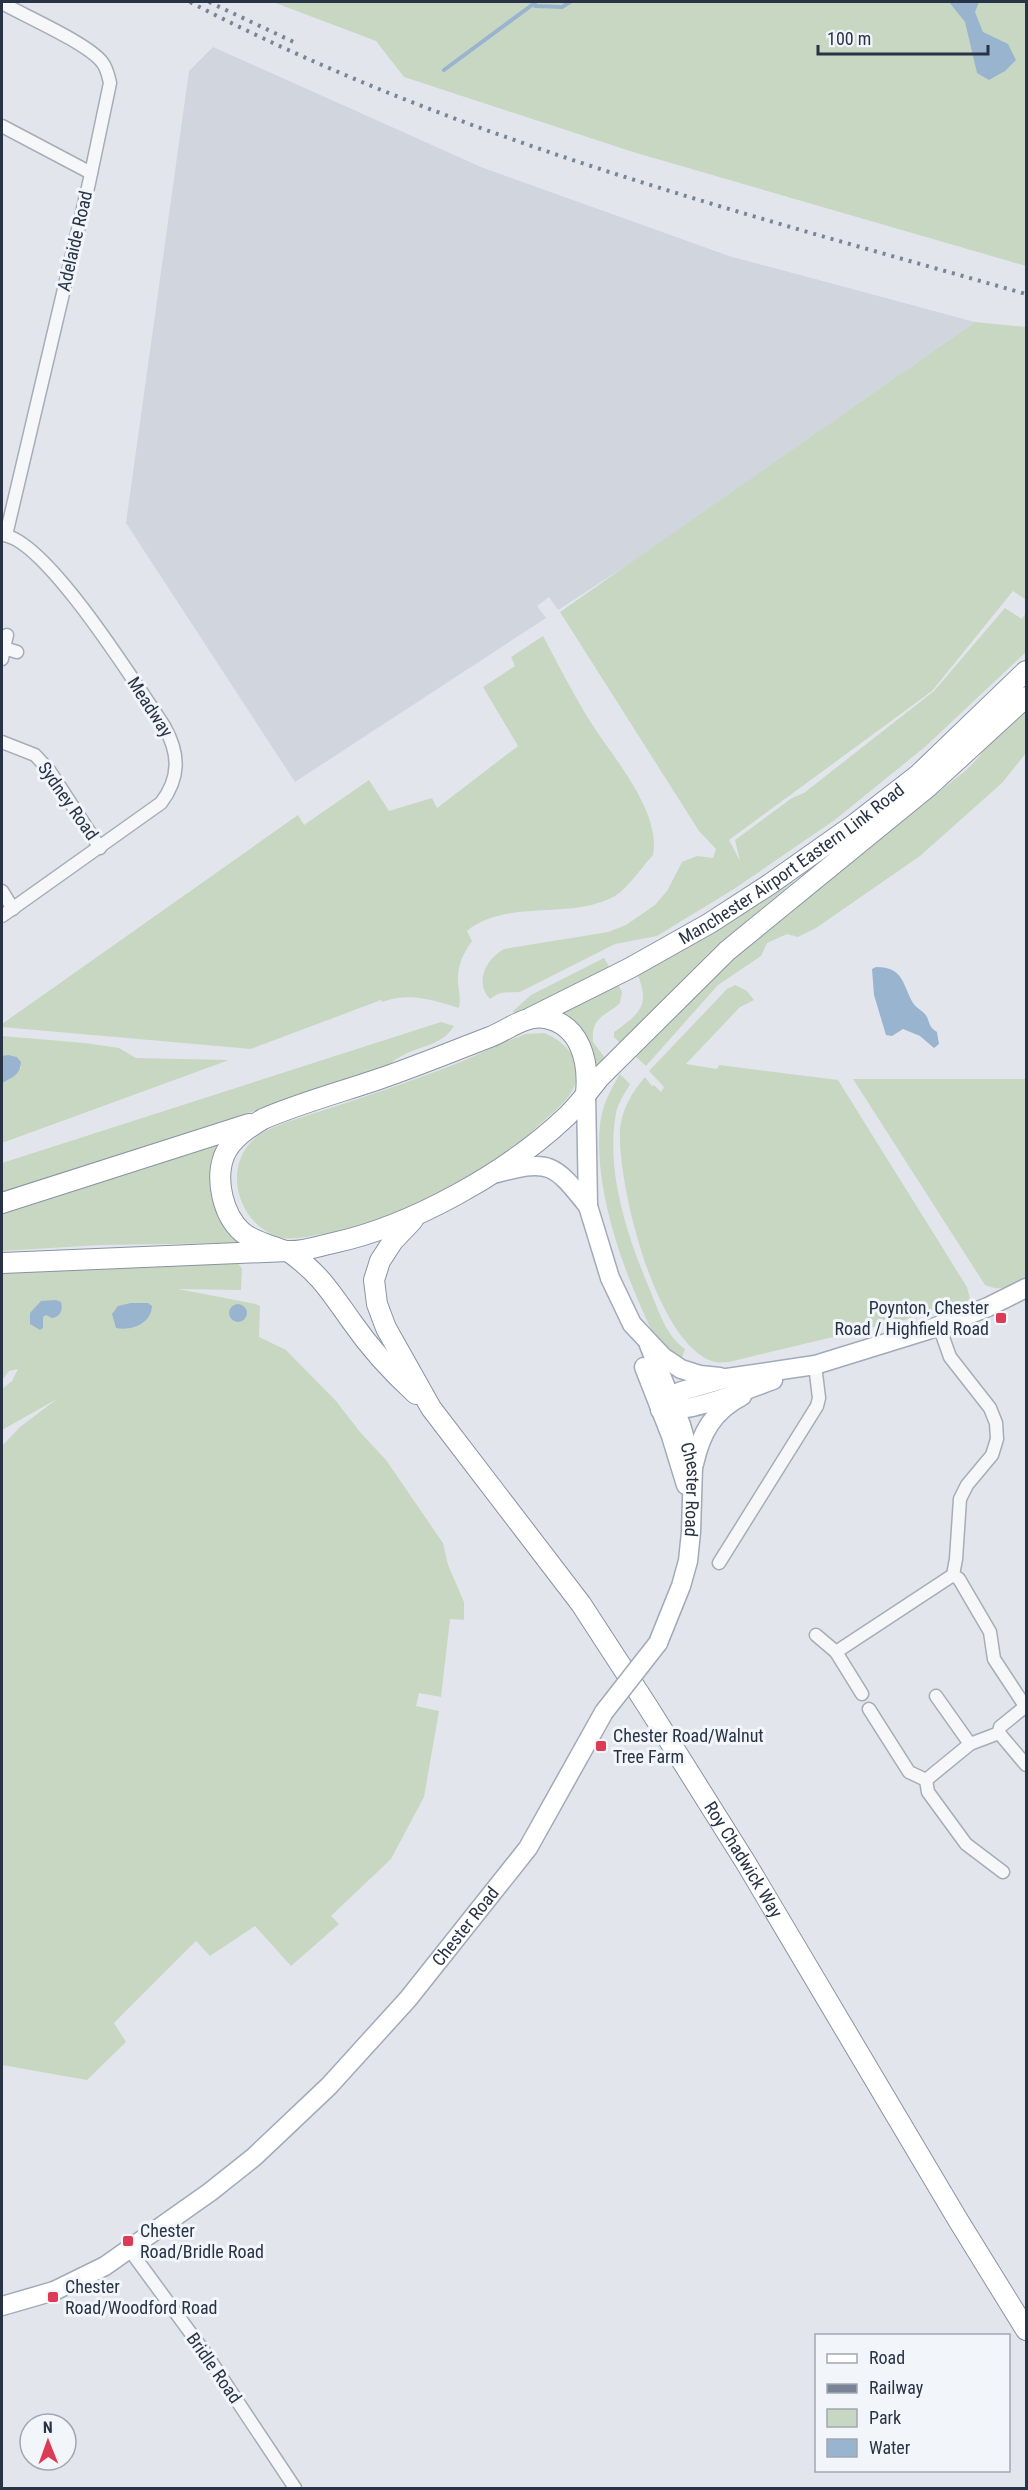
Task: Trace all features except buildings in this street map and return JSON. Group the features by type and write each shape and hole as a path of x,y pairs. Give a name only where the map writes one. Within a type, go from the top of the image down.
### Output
{"highway":[{"name":"Manchester Airport Eastern Link Road","path":"263,1119 434,1059 500,1033 630,968 710,923 855,824 918,775 1026,671"},
{"name":"Manchester Airport Eastern Link Road","path":"422,1213 487,1175 539,1140 568,1115 727,951 929,786 1026,697"},
{"path":"530,1018 545,1018 570,1029 578,1040 586,1066 586,1094"},
{"path":"2,1203 263,1119"},
{"path":"263,1119 232,1143 224,1156 221,1179 223,1196 233,1222 243,1233 256,1241 288,1251"},
{"path":"2,1263 288,1251 343,1241 422,1213"},
{"name":"Roy Chadwick Way","path":"422,1213 393,1241 380,1261 374,1280 376,1304 386,1328 431,1408 581,1604 648,1707 758,1883 1026,2330"},
{"name":"Roy Chadwick Way","path":"288,1251 310,1267 325,1283 352,1323"},
{"name":"Roy Chadwick Way","path":"246,1254 281,1262 296,1270 352,1323 400,1378 431,1408"}],"main road":[{"name":"Chester Road","path":"2,2306 54,2291 77,2281 129,2249 202,2198 254,2157 329,2086 408,1999 528,1848 604,1712 658,1643 681,1586 688,1561 693,1467 668,1406 646,1338 632,1324 610,1278 588,1206 586,1094"},
{"name":"Chester Road","path":"487,1175 523,1166 550,1168 564,1176 588,1206"},
{"path":"668,1406 770,1381 939,1326 988,1307 1026,1288"},
{"path":"632,1324 639,1354 668,1406 691,1498"},
{"path":"646,1338 663,1357 681,1369 700,1375 727,1378 809,1367"},
{"path":"668,1406 727,1378"},
{"path":"693,1467 702,1435 711,1420 730,1402 770,1381"},
{"name":"Chester Road","path":"2,2299 26,2298"}],"street":[{"name":"Adelaide Road","path":"2,3 89,50 107,70 110,83 91,173 4,535"},
{"path":"2,126 91,173"},
{"name":"Meadway","path":"2,916 161,803 175,780 176,750 164,726 62,581 21,542 4,535"},
{"path":"7,635 3,654 17,652"},
{"name":"Sydney Road","path":"2,742 35,755 49,770 100,848"},
{"path":"2,891 13,909"},
{"path":"836,1652 953,1575 960,1499 967,1485 992,1455 997,1431 990,1408 950,1358 939,1326"},
{"path":"719,1563 817,1406 819,1398 809,1367"},
{"path":"953,1575 959,1579 984,1620 990,1632 994,1659 1026,1706 1000,1727 999,1732"},
{"path":"816,1635 836,1652 862,1694"},
{"path":"936,1696 970,1744"},
{"path":"869,1709 909,1772 926,1780"},
{"path":"926,1780 970,1744 999,1732"},
{"path":"999,1732 1026,1765"},
{"path":"926,1780 928,1792 966,1844 1003,1872"},
{"name":"Bridle Road","path":"129,2249 206,2354 295,2488"}],"shaded area":[{"path":"213,47 481,167 729,256 975,322 635,560 558,610 549,597 537,606 546,618 295,782 126,523 189,71"}],"green space":[{"path":"273,2 1026,2 1026,266 633,152 404,77 376,41"},
{"path":"975,322 1026,327 1026,600 1013,591 932,691 729,840 740,861 735,840 792,798 804,793 934,691 1005,608 1022,619 1026,613 1026,652 926,746 836,819 734,889 657,936 615,944 520,992 501,993 490,999 483,985 484,971 492,959 504,949 608,932 626,925 655,905 667,891 682,862 697,856 713,858 716,849 699,831 560,612"},
{"path":"543,636 585,713 631,781 649,819 654,837 653,855 620,893 597,903 579,907 501,915 483,921 467,931 472,941 463,956 458,971 459,1008 412,997 382,1002 381,1000 251,1049 2,1027 2,1024 298,815 304,825 369,780 389,811 432,798 437,808 518,746 483,687 515,666 511,657"},
{"path":"1026,705 1026,753 1002,783 920,856 816,928 798,937 787,934 767,943 761,956 718,985 646,1066 635,1056 707,981 738,953 965,771 979,757 991,739"},
{"path":"789,877 793,882 714,948 620,1043 614,1037 614,1032 631,1019 641,1007 643,992 636,971"},
{"path":"604,958 610,968 524,1012 512,1012 531,995"},
{"path":"617,982 622,992 620,1003 600,1018 594,1027 593,1042 605,1058 596,1068 588,1042 554,1014"},
{"path":"735,985 747,991 754,1000 740,1007 686,1064 717,1069 719,1065 838,1080 967,1287 970,1299 968,1303 957,1301 904,1320 729,1362 715,1362 694,1350 675,1327 658,1296 633,1222 621,1154 621,1122 628,1101 645,1077 661,1092 664,1087 649,1071 727,989"},
{"path":"441,1022 454,1026 443,1038 407,1053 384,1069 2,1193 2,1163"},
{"path":"544,1033 560,1042 572,1055 577,1071 573,1089 558,1108 516,1145 492,1164 466,1180 411,1208 382,1219 353,1228 303,1237 283,1238 268,1233 247,1212 240,1198 237,1183 238,1168 243,1154 252,1141 264,1132 463,1061 525,1034"},
{"path":"2,1036 119,1048 136,1058 229,1060 2,1143 2,1083 9,1080 21,1068 21,1062 17,1057 2,1056"},
{"path":"620,1074 630,1084 616,1113 613,1136 616,1183 635,1252 661,1317 673,1338 685,1349 680,1363 662,1348 654,1336 624,1265 604,1194 599,1147 600,1125 607,1098"},
{"path":"853,1079 1026,1079 1026,1279 1006,1288 985,1285"},
{"path":"219,1145 240,1242 238,1243 100,1245 2,1251 2,1212"},
{"path":"238,1263 242,1269 241,1290 178,1289 260,1306 259,1337 286,1350 336,1401 386,1460 443,1543 448,1565 464,1602 464,1620 450,1619 441,1697 419,1693 416,1706 439,1711 424,1797 391,1859 331,1916 339,1924 291,1966 255,1926 210,1956 196,1941 114,2023 126,2042 87,2080 2,2065 2,1446 20,1427 57,1399 2,1430 2,1389 12,1381 18,1369 9,1371 2,1380 2,1269"}],"water":[{"path":"949,2 979,2 975,12 983,32 1008,44 1016,60 1005,71 989,80 977,73 965,22"},
{"path":"876,967 892,970 901,978 913,1003 926,1015 931,1027 937,1032 939,1044 934,1048 920,1036 903,1029 892,1036 886,1035 874,995 872,969"},
{"path":"2,1056 17,1057 21,1066 15,1075 2,1083"},
{"path":"56,1300 62,1305 61,1312 57,1316 43,1317 43,1328 40,1330 30,1324 30,1313 41,1301"},
{"path":"148,1303 152,1306 151,1312 139,1325 116,1328 112,1314 118,1306"},
{"path":"238,1304 246,1309 247,1313 242,1321 238,1322 230,1317 229,1313 234,1305"}],"waterway":[{"path":"444,70 536,2"},
{"path":"535,6 562,7 570,2"}],"railway":[{"path":"190,2 290,51 391,94 495,133 706,202 1026,294"},
{"path":"209,2 298,44"}],"place":[{"name":"Poynton, Chester Road / Highfield Road","path":"1001,1318"},
{"name":"Chester Road/Walnut Tree Farm","path":"601,1746"},
{"name":"Chester Road/Bridle Road","path":"128,2241"},
{"name":"Chester Road/Woodford Road","path":"53,2297"}]}
